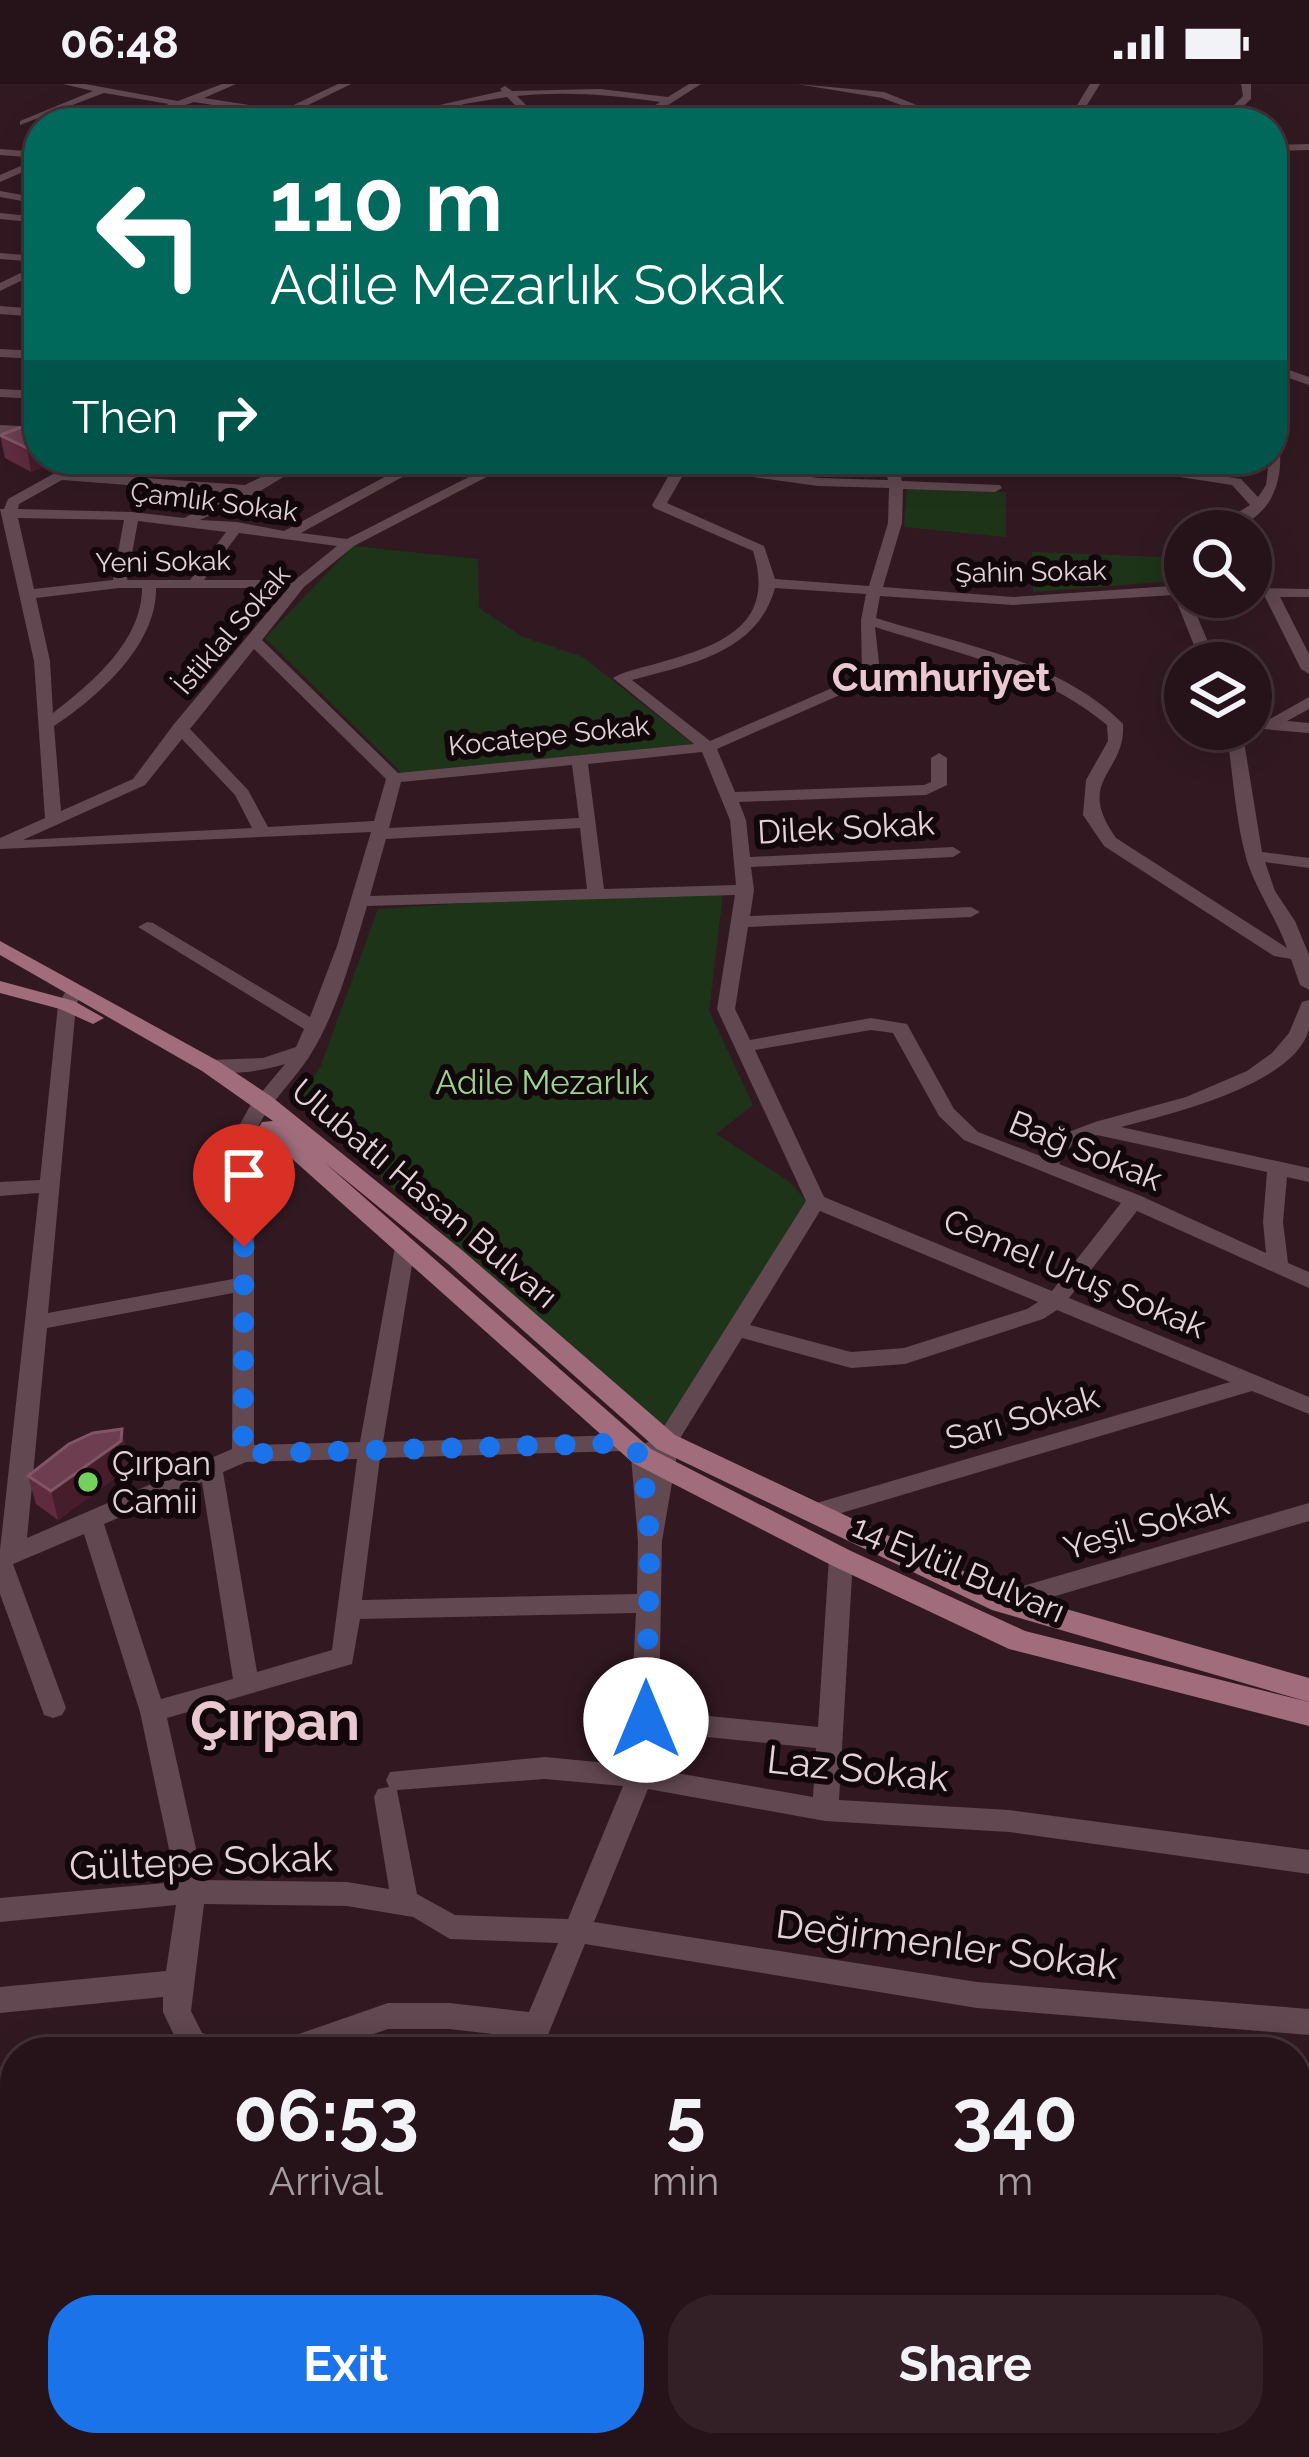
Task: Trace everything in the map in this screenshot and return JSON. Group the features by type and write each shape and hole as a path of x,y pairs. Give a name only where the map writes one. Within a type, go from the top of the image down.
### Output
{"main road":[{"name":"Ulubatlı Hasan Bulvarı","path":"0,947 71,998 258,1107 455,1257 649,1452"},
{"name":"Ulubatlı Hasan Bulvarı","path":"0,987 71,998 210,1066 405,1247 649,1452"},
{"name":"14 Eylül Bulvarı","path":"649,1452 811,1514 1002,1602 1309,1690"},
{"name":"14 Eylül Bulvarı","path":"649,1452 841,1558 1019,1640 1309,1714"}],"street":[{"path":"68,84 176,102"},
{"path":"60,108 118,84"},
{"path":"174,108 231,84"},
{"path":"295,108 346,84"},
{"path":"656,108 696,84"},
{"path":"802,84 884,95 921,108"},
{"path":"868,84 884,95"},
{"path":"1233,108 1248,97 1246,84"},
{"path":"431,108 451,98 504,88 584,90 668,100"},
{"path":"161,108 194,99 252,108"},
{"path":"0,120 23,123"},
{"path":"53,820 41,661 29,594 5,513 14,502 64,474"},
{"path":"189,521 280,474"},
{"path":"286,535 400,474"},
{"name":"İstiklal Sokak","path":"0,845 139,782 299,584 350,543 485,474"},
{"path":"534,2037 640,1777 646,1720 649,1452 737,1328 816,1202 726,1010 745,890 738,820 708,747 621,678 728,645 762,609 769,584 759,549 659,505 676,474"},
{"path":"764,474 818,482 995,488"},
{"path":"895,474 900,500 868,620 1057,682 1095,704 1115,724 1116,741 1094,780 1090,814 1110,842 1280,952 1300,955"},
{"path":"1185,474 1236,482 1260,507"},
{"path":"1254,510 1276,474"},
{"path":"60,476 252,490"},
{"name":"Çamlık Sokak","path":"5,513 189,521 350,543"},
{"path":"119,584 131,516"},
{"path":"194,584 237,526"},
{"path":"44,726 75,708 112,668 150,610 149,583"},
{"name":"Yeni Sokak","path":"29,594 119,584 299,584"},
{"name":"Şahin Sokak","path":"769,584 1013,602 1164,591"},
{"path":"1272,592 1309,593"},
{"path":"1272,596 1309,669"},
{"name":"Kocatepe Sokak","path":"394,778 708,747 869,677 873,664 868,620"},
{"path":"243,1454 244,1135 258,1107 304,1051 364,901 394,778 252,639"},
{"path":"1272,725 1309,702"},
{"path":"1272,725 1309,728"},
{"path":"180,727 242,794 262,832"},
{"path":"1237,750 1254,856 1266,891 1300,955 1309,986"},
{"path":"729,797 926,790 939,785 939,758"},
{"path":"580,761 596,893"},
{"path":"0,845 588,823"},
{"name":"Dilek Sokak","path":"742,862 953,852"},
{"path":"1254,856 1309,863"},
{"path":"364,901 745,890"},
{"path":"740,922 970,912"},
{"path":"147,927 314,1027"},
{"path":"53,1708 7,1557 10,1462 35,1323 71,998"},
{"path":"1046,1166 1065,1140 1244,1081 1281,1057 1304,1030 1309,1006"},
{"name":"Bağ Sokak","path":"741,1047 888,1024 900,1028 958,1127 1277,1263 1309,1281"},
{"path":"210,1066 265,1064 304,1051"},
{"path":"1096,1128 1309,1175"},
{"path":"1277,1263 1273,1222 1278,1167"},
{"path":"0,1189 50,1186"},
{"name":"Cemel Uruş Sokak","path":"816,1202 1309,1406"},
{"path":"737,1328 851,1360 879,1360 1035,1314 1055,1301 1134,1202"},
{"path":"153,1712 343,1657 370,1449 405,1247"},
{"path":"35,1323 244,1284"},
{"name":"Sarı Sokak","path":"811,1514 1253,1383"},
{"path":"7,1557 243,1454 370,1449 649,1452"},
{"path":"211,1468 247,1685"},
{"name":"Yeşil Sokak","path":"1002,1602 1309,1512"},
{"path":"91,1520 153,1712 193,1892 177,2012 190,2037"},
{"path":"825,1810 841,1558"},
{"path":"348,1610 646,1603"},
{"path":"646,1720 831,1738"},
{"name":"Laz Sokak","path":"405,1904 393,1789 545,1768 640,1777 825,1810 1009,1821 1309,1862"},
{"name":"Gültepe Sokak","path":"0,1910 193,1892 346,1894 419,1906 450,1927 578,1930"},
{"name":"Değirmenler Sokak","path":"578,1930 977,1995 1309,2021"},
{"path":"0,2000 178,1983"},
{"path":"328,2037 388,2017 449,2016 508,2037"}],"green space":[{"path":"907,487 1006,492 1006,537 904,527"},
{"path":"353,546 478,559 479,608 521,636 583,657 693,744 402,773 265,638"},
{"path":"1032,552 1162,557 1163,582 1033,592"},
{"name":"Adile Mezarlık","path":"607,894 723,894 709,1011 753,1105 716,1134 790,1182 806,1201 664,1433 299,1103 321,1065 378,909"}],"building":[{"path":"24,426 24,447 0,435"},
{"path":"122,1429 121,1441 51,1491 28,1476 69,1444 93,1433"}],"place":[{"name":"Çırpan Camii","path":"88,1482"}],"district":[{"name":"Cumhuriyet","path":"941,677"},
{"name":"Çırpan","path":"275,1721"}],"route":[{"path":"244,1247 243,1454 624,1443 642,1456 650,1541 646,1720"}]}
